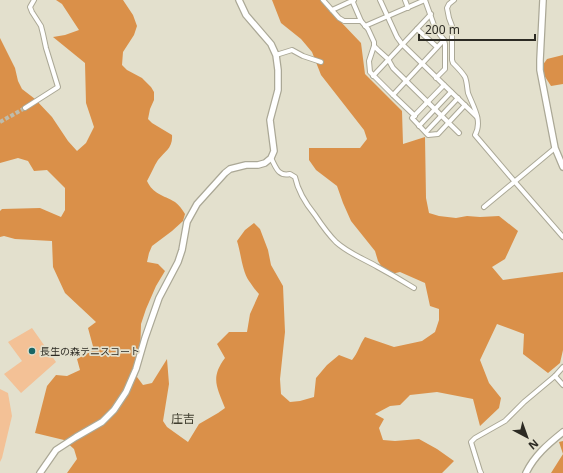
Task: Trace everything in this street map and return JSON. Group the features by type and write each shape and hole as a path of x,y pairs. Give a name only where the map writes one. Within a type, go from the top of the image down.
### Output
{"street":[{"path":"25,108 58,87 43,34 30,7 34,0"},
{"path":"40,473 56,450 102,422 114,410 126,392 136,369 159,298 178,262 182,250 187,222 197,204 230,168 265,163 271,158 274,151 270,120 277,95 278,85 276,55 271,44 246,15 239,0"},
{"path":"323,0 339,18 344,21 361,21"},
{"path":"332,10 353,0 361,21 373,38 374,42 369,64 370,72 415,116"},
{"path":"380,0 397,37 402,44 477,117"},
{"path":"404,0 408,8"},
{"path":"365,26 425,0 435,28 444,40 445,44 444,68 436,78"},
{"path":"454,0 447,8 452,26 452,60 465,78 468,92 476,109 476,135 563,237"},
{"path":"544,0 540,70 555,148 563,167"},
{"path":"373,76 431,14"},
{"path":"417,29 437,47"},
{"path":"392,95 444,40"},
{"path":"374,46 388,59 393,68 460,133"},
{"path":"276,55 292,50 303,56 322,62"},
{"path":"444,85 412,118 428,135 438,134 465,105"},
{"path":"419,126 451,92"},
{"path":"426,132 458,98"},
{"path":"484,207 555,148"},
{"path":"271,158 279,172 285,175 290,174 295,177 304,200 316,218 337,243 348,251 414,288"},
{"path":"475,473 481,472 471,442 475,438 505,421 563,367"},
{"path":"555,376 563,385"},
{"path":"526,473 537,456 550,442 563,432"}],"shaded area":[{"path":"56,0 123,0 133,15 137,26 134,35 123,52 122,65 127,70 142,78 151,87 154,92 154,100 148,119 172,135 170,146 158,160 147,181 155,192 175,202 185,214 183,221 152,246 149,253 147,262 158,264 165,271 156,286 141,324 140,356 137,377 143,385 152,383 167,359 169,384 163,421 167,427 188,442 199,424 225,408 216,383 216,377 220,365 225,358 217,344 229,332 247,332 250,314 259,294 247,277 237,241 245,230 254,223 260,229 268,250 271,265 283,286 285,332 280,379 281,394 290,402 314,397 316,378 327,365 339,355 352,360 365,337 394,347 422,341 435,332 439,320 439,309 430,306 425,283 400,272 387,275 378,261 375,251 351,221 337,186 316,170 309,160 309,148 360,148 367,139 364,130 321,75 312,52 301,39 281,23 272,0 320,0 361,43 365,74 402,111 403,144 425,137 426,198 429,213 456,218 467,216 499,216 518,231 505,259 492,267 503,280 563,272 563,350 560,363 548,373 523,354 524,334 497,324 480,360 489,383 501,398 499,408 480,426 473,399 437,392 410,395 400,405 390,406 375,414 384,419 379,428 383,440 395,441 419,439 454,461 442,473 67,473 77,459 74,449 64,440 35,433 47,386 56,375 67,376 80,370 77,359 94,350 88,328 96,322 65,293 53,267 52,241 15,239 4,236 0,237 0,211 2,209 40,208 61,217 65,210 65,188 47,170 34,171 28,161 18,158 0,163 0,38 15,68 18,81 22,89 35,99 52,117 68,141 77,151 86,143 94,127 86,103 85,63 53,37 79,30 62,4"},
{"path":"563,55 563,84 551,86 540,69 547,59"},
{"name":"長生の森テニスコート","path":"32,328 56,362 21,393 4,374 22,361 8,342"},
{"path":"0,389 8,393 12,416 0,462"},
{"path":"563,441 563,454 559,442"},
{"path":"563,454 563,473 551,473"}],"tunnel":[{"path":"0,122 25,108"}],"place":[{"name":"長生の森テニスコート","path":"32,351"}],"district":[{"name":"庄吉","path":"183,419"}]}
